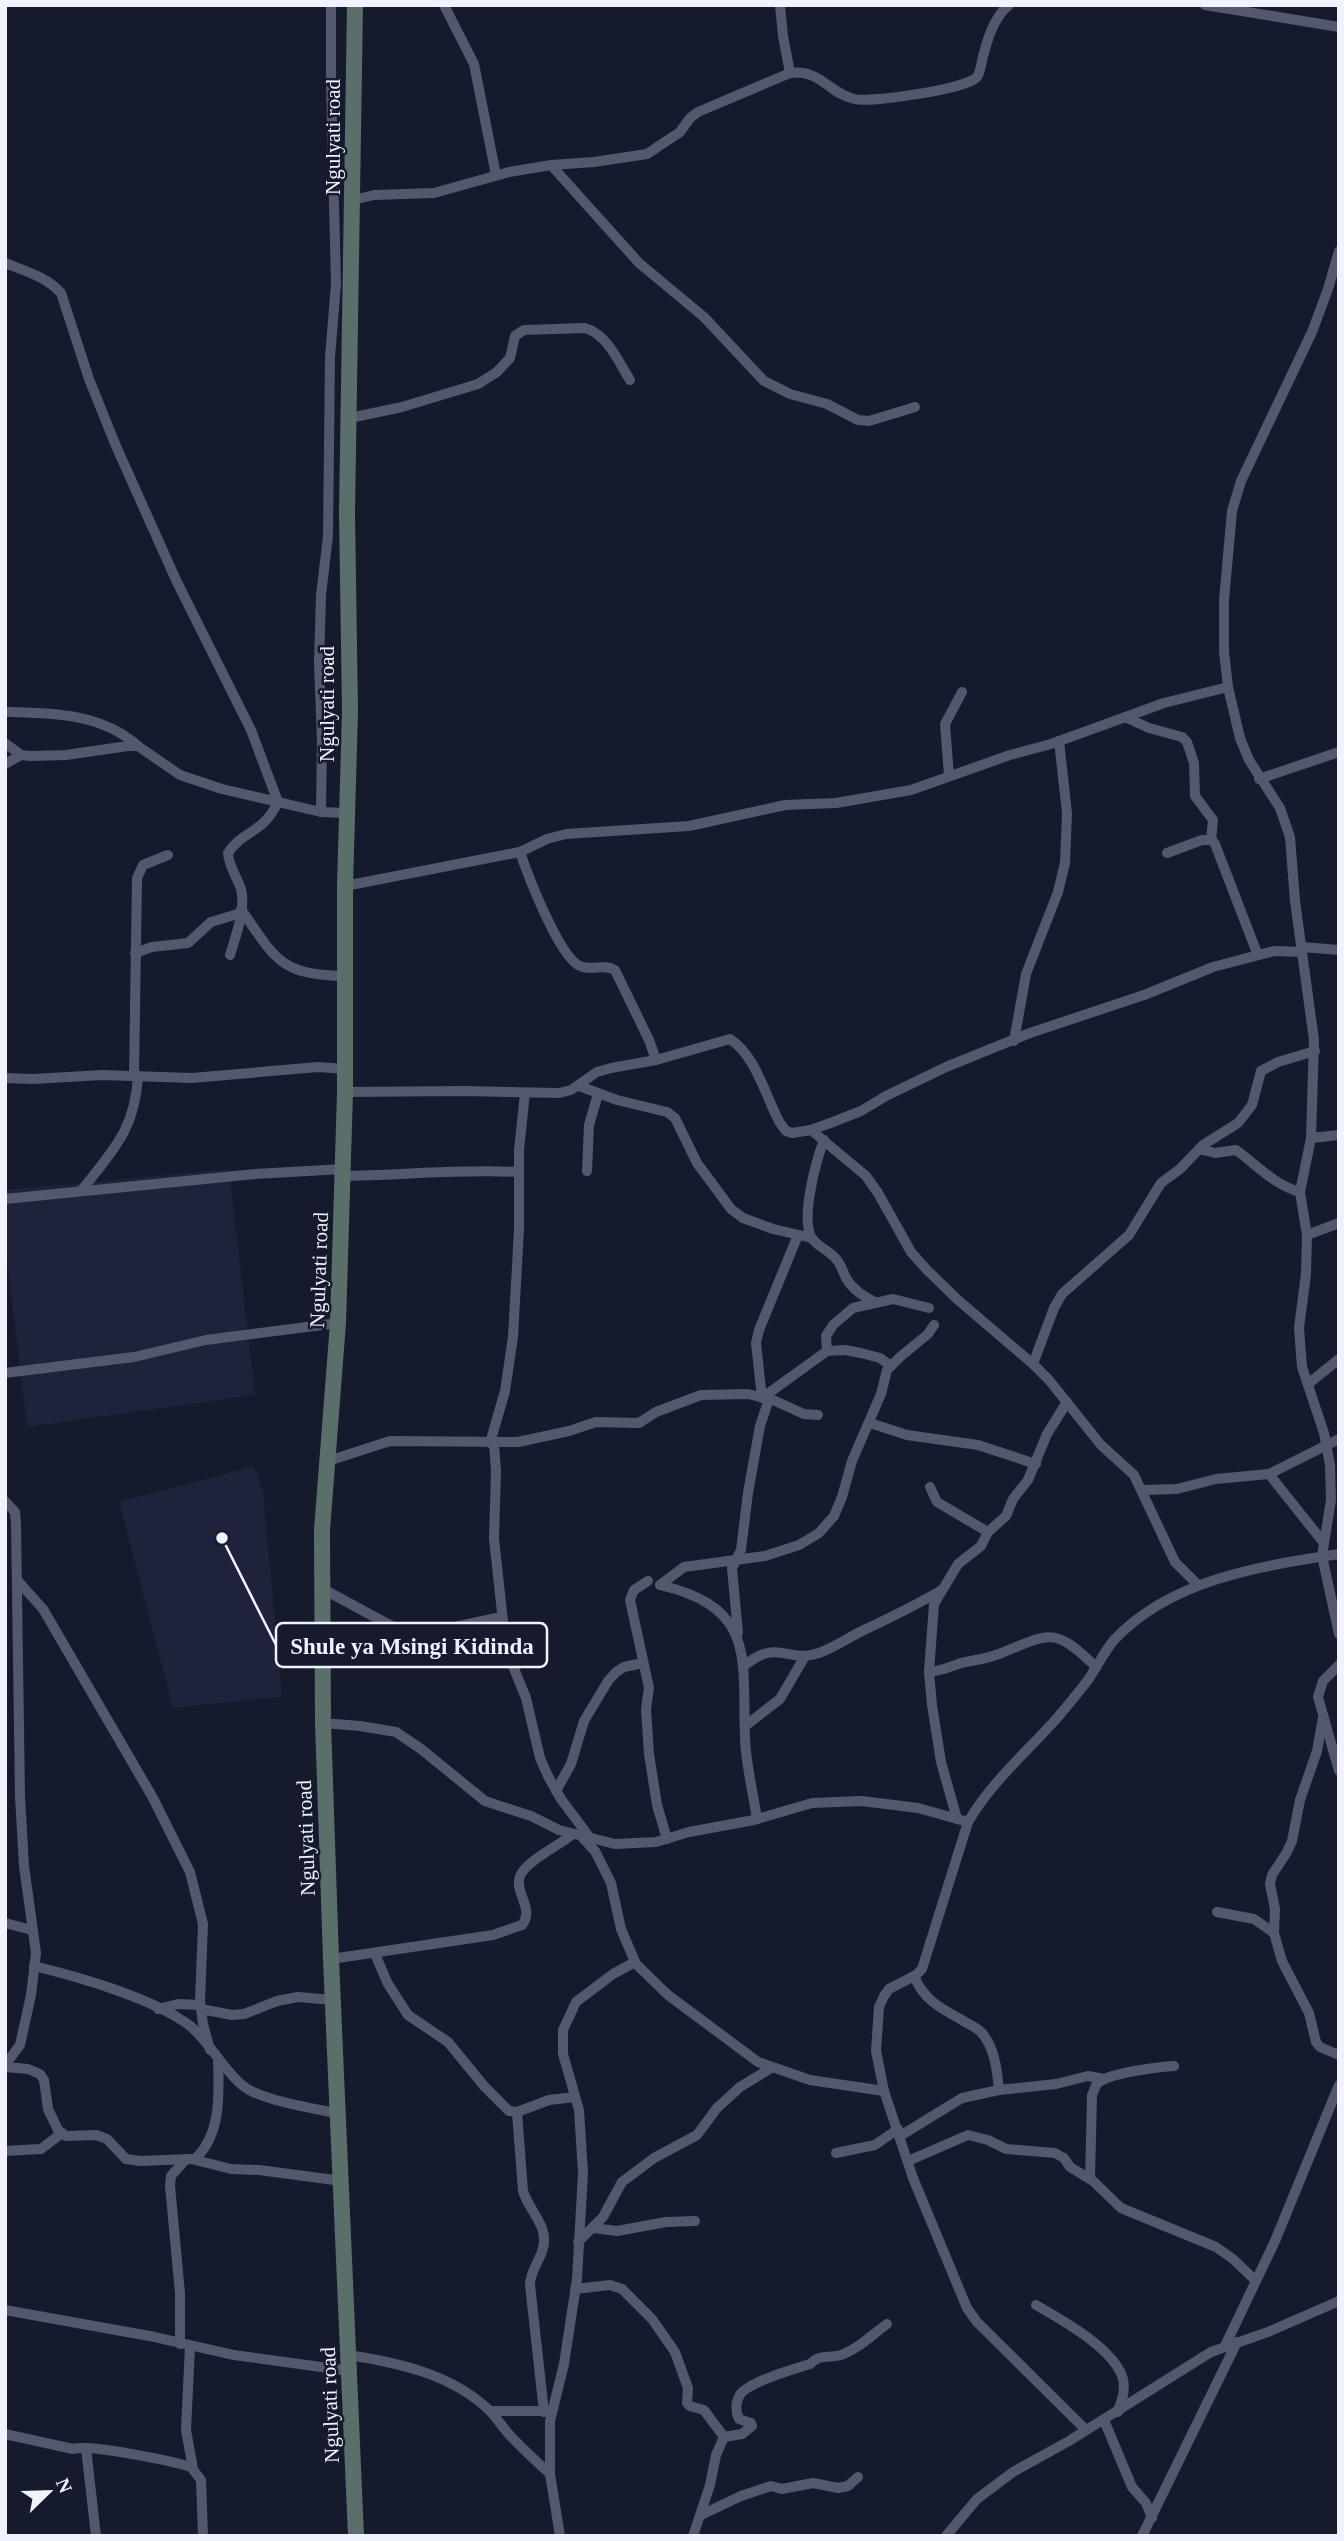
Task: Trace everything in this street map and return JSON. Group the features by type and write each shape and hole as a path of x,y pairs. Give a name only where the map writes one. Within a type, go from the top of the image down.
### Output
{"main road":[{"name":"Ngulyati road","path":"356,5 347,513 350,712 345,886 346,1069 338,1323 322,1530 323,1724 356,2536"}],"street":[{"path":"321,812 319,663 321,595 328,536 330,357 336,284 331,5"},
{"path":"443,5 474,64 496,175"},
{"path":"780,5 790,73"},
{"path":"353,200 374,195 434,193 496,175 551,165 647,154 680,132 698,111 790,73 814,75 838,92 854,99 901,97 964,84 975,80 979,74 994,27 1009,5"},
{"path":"1205,5 1339,27"},
{"path":"551,165 639,263 704,317 764,381 790,394 827,404 858,420 869,421 915,407"},
{"path":"1339,251 1311,332 1241,481 1232,511 1224,600 1224,652 1228,687 1241,737 1259,779 1280,808 1290,837 1295,901 1315,1051 1311,1138 1300,1192 1307,1235 1306,1274 1299,1328 1302,1367 1330,1465 1331,1500 1322,1556 1339,1634"},
{"path":"5,263 43,279 61,293 89,379 120,458 176,580 251,730 278,803"},
{"path":"350,418 402,407 478,384 497,372 510,358 515,336 524,330 585,327 594,330 605,340 629,380"},
{"path":"345,886 520,852 547,839 566,834 689,826 785,805 836,803 911,790 1164,703 1228,687"},
{"path":"949,776 945,724 962,692"},
{"path":"5,712 82,717 109,726 180,775 278,803 321,812 346,813"},
{"path":"1125,717 1149,728 1182,737 1187,742 1194,763 1195,796 1213,820 1210,840"},
{"path":"1014,1041 1026,974 1058,892 1065,863 1067,813 1059,741"},
{"path":"5,743 21,755"},
{"path":"5,764 21,755 59,755 138,746"},
{"path":"1259,779 1339,752"},
{"path":"230,955 241,911 241,889 230,865 228,853 237,843 266,823 278,803"},
{"path":"1167,852 1202,840 1210,840 1215,844 1257,953"},
{"path":"520,852 544,912 573,962 585,969 604,966 615,970 631,999 656,1060"},
{"path":"82,1190 121,1140 130,1123 136,1076 137,878 140,868 168,855"},
{"path":"135,953 152,947 188,943 211,922 241,911"},
{"path":"241,911 274,956 294,970 308,974 346,976"},
{"path":"345,1092 559,1093 579,1086 597,1072 656,1060 730,1039 739,1046 751,1063 772,1109 786,1131 792,1133 811,1130 861,1111 917,1080 1030,1033 1144,995 1213,967 1257,953 1339,950"},
{"path":"1033,1364 1062,1294 1129,1235 1161,1183 1180,1169 1199,1149 1238,1123 1252,1105 1261,1071 1278,1062 1315,1051"},
{"path":"5,1078 102,1075 192,1078 318,1067 346,1069"},
{"path":"579,1086 598,1094 667,1112 674,1118 697,1163 731,1209 743,1218 812,1238 838,1260 854,1289 875,1302"},
{"path":"525,1093 519,1172 519,1230 513,1337 505,1391 492,1443 496,1471 494,1539 501,1617 508,1654 526,1698 540,1758 581,1836 595,1851 611,1883 621,1929 635,1962 649,1978 698,2020 758,2063 810,2080 884,2091"},
{"path":"587,1171 589,1125 598,1094"},
{"path":"811,1130 866,1176 911,1252 927,1270 1033,1364 1101,1445 1133,1475 1143,1490 1175,1562 1198,1585"},
{"path":"1311,1138 1339,1135"},
{"path":"812,1238 808,1218 810,1201 818,1156 824,1140"},
{"path":"1199,1149 1215,1153 1236,1150 1273,1181 1300,1192"},
{"path":"5,1199 255,1174 343,1173 395,1176 466,1170 519,1172"},
{"path":"1307,1235 1339,1223"},
{"path":"757,1819 749,1773 744,1666 738,1636 732,1568 741,1550 744,1515 766,1399 756,1343 798,1235"},
{"path":"827,1351 826,1336 833,1325 853,1308 893,1299 929,1308"},
{"path":"5,1373 134,1357 206,1340 338,1323"},
{"path":"738,1636 726,1618 710,1603 660,1585 684,1567 782,1552 819,1533 834,1516 849,1479 852,1461 881,1394 884,1377 891,1366 928,1334 934,1325"},
{"path":"766,1399 827,1351 860,1353 880,1358 891,1366"},
{"path":"1308,1384 1339,1359"},
{"path":"328,1461 390,1441 518,1442 547,1437 596,1422 639,1423 656,1412 701,1395 736,1394 766,1399 804,1414 818,1415"},
{"path":"962,1821 940,1762 929,1672 934,1604 958,1564 981,1546 988,1532 1006,1516 1013,1499 1028,1480 1036,1464 1047,1434 1067,1402"},
{"path":"870,1423 907,1435 978,1444 1036,1464"},
{"path":"1143,1490 1177,1489 1216,1479 1269,1474 1339,1439"},
{"path":"1269,1474 1323,1542"},
{"path":"930,1487 937,1502 988,1532"},
{"path":"5,1501 15,1512 19,1581 20,1797 24,1866 36,1953 31,1995 20,2045 6,2069"},
{"path":"1086,2430 988,2334 967,2308 922,2202 884,2091 876,2051 879,2007 889,1989 922,1969 962,1821 1067,1706 1114,1640 1140,1618 1177,1594 1198,1585 1339,1554"},
{"path":"1325,1579 1339,1584"},
{"path":"19,1581 43,1609 153,1798 190,1872 203,1924 201,2007 214,2054 219,2099 212,2135 205,2150 171,2176 170,2186 185,2345 186,2430 193,2469 201,2480 203,2536"},
{"path":"648,1581 634,1590 631,1600 649,1688 646,1709 657,1805 667,1839"},
{"path":"323,1589 397,1629 416,1635 501,1617"},
{"path":"744,1666 756,1656 774,1650 805,1656 834,1647 905,1612 941,1590"},
{"path":"423,1634 439,1641 508,1654"},
{"path":"929,1672 946,1670 961,1663 998,1654 1038,1636 1060,1639 1096,1667"},
{"path":"5,1654 18,1653"},
{"path":"745,1726 780,1699 805,1656"},
{"path":"556,1791 571,1764 584,1721 608,1681 624,1667 643,1663"},
{"path":"1339,1665 1328,1674 1319,1688 1318,1697 1339,1771"},
{"path":"1323,1718 1317,1751 1300,1800 1292,1841 1270,1879 1275,1909 1274,1933 1282,1961 1309,2013 1316,2042 1320,2047 1339,2055"},
{"path":"323,1724 396,1732 485,1801 581,1836 615,1844 645,1844 689,1832 757,1819 812,1803 862,1801 918,1808 962,1821"},
{"path":"331,1959 493,1935 522,1925 527,1914 520,1875 530,1865 581,1836"},
{"path":"1217,1912 1254,1919 1274,1933"},
{"path":"5,1923 32,1930"},
{"path":"376,1954 393,1994 408,2015 448,2042 484,2086 509,2111 517,2112 549,2100 575,2097"},
{"path":"548,2411 564,2364 575,2289 583,2173 579,2110 563,2054 563,2030 566,2018 576,2002 613,1974 635,1962"},
{"path":"34,1966 79,1978 158,2009 190,2026 244,2087 273,2099 339,2113"},
{"path":"914,1976 921,1991 930,2000 982,2033 991,2050 999,2090"},
{"path":"158,2009 178,2004 232,2015 244,2014 277,2001 298,1997 333,2000"},
{"path":"1090,2179 1092,2095 1096,2084 1104,2079 1146,2069 1174,2066"},
{"path":"578,2242 603,2217 622,2182 654,2158 697,2135 717,2108 740,2087 771,2068"},
{"path":"6,2069 28,2069 40,2074 44,2080 52,2122 66,2136 96,2135 107,2139 125,2158 139,2161 191,2159 232,2169 259,2169 342,2181"},
{"path":"836,2152 875,2144 962,2098 999,2090 1056,2084 1088,2076 1104,2079"},
{"path":"1225,2346 1296,2194 1339,2085"},
{"path":"517,2112 523,2191 526,2203 538,2219 544,2234 543,2248 530,2278 530,2285 548,2411 550,2474 560,2536"},
{"path":"5,2151 41,2149 62,2133"},
{"path":"908,2161 968,2135 988,2140 1006,2149 1055,2153 1090,2179 1121,2208 1216,2247 1256,2281"},
{"path":"593,2228 617,2231 666,2222 695,2221"},
{"path":"575,2289 598,2285 622,2289 652,2319 676,2352 688,2388 687,2403 704,2410 724,2437"},
{"path":"946,2536 977,2499 1013,2472 1118,2412 1211,2352 1268,2332 1339,2301"},
{"path":"1036,2305 1080,2331 1116,2364 1123,2378 1124,2392 1118,2412"},
{"path":"5,2310 185,2345 350,2363 393,2362 423,2371 456,2386 490,2411 506,2432 550,2474"},
{"path":"724,2437 742,2434 752,2427 751,2423 739,2419 736,2413 737,2399 744,2389 810,2364 818,2357 838,2356 855,2349 887,2324"},
{"path":"1142,2536 1237,2342"},
{"path":"490,2411 548,2411"},
{"path":"1104,2420 1132,2487 1146,2503 1152,2518"},
{"path":"5,2434 73,2449 86,2448 160,2459 193,2469"},
{"path":"693,2536 710,2485 716,2455 724,2437"},
{"path":"86,2448 96,2536"},
{"path":"701,2515 741,2496 771,2486 782,2490 813,2483 838,2488 848,2486 858,2477"}],"shaded area":[{"path":"229,1169 255,1395 27,1427 5,1244 5,1190"},
{"path":"254,1466 263,1490 282,1697 173,1708 119,1502"}],"place":[{"name":"Shule ya Msingi Kidinda","path":"222,1538"}]}
